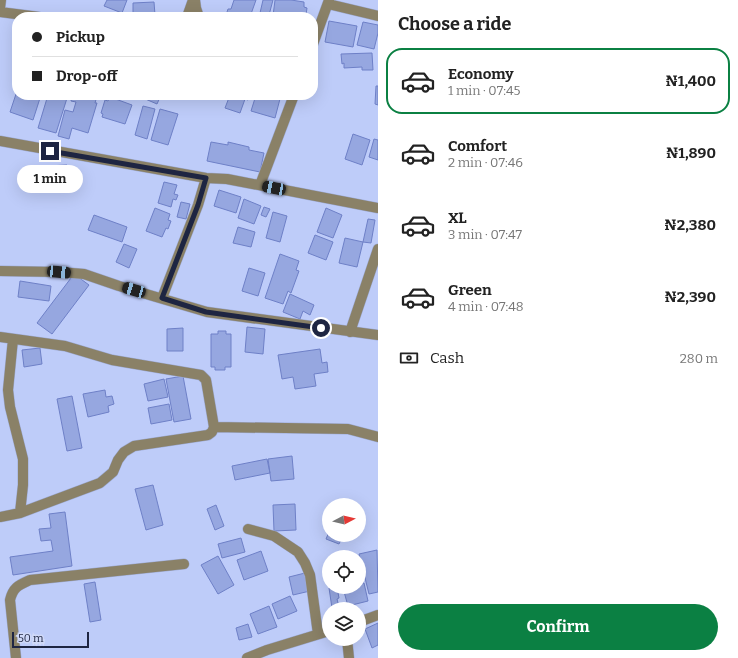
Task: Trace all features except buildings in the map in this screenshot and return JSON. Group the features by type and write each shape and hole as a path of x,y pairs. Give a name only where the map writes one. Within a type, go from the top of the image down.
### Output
{"street":[{"path":"0,8 1,0"},
{"path":"189,12 194,0"},
{"path":"194,0 198,12"},
{"path":"318,30 328,2 378,16"},
{"path":"0,12 12,14"},
{"path":"260,185 292,100"},
{"path":"0,141 206,178 227,179 378,208"},
{"path":"162,298 198,205 206,178"},
{"path":"350,332 378,249"},
{"path":"0,271 84,274 206,312 378,335"},
{"path":"0,337 65,346 112,360 201,374 206,380 214,427 208,436 134,446 124,452 118,460 113,472 100,483 20,513 0,517"},
{"path":"13,340 8,390 10,407 23,459 23,485 20,513"},
{"path":"214,427 348,429 378,437"},
{"path":"248,529 274,536 298,552 310,575 318,634"},
{"path":"16,658 10,600 12,591 19,586 30,580 184,564"},
{"path":"366,619 378,615"},
{"path":"250,658 267,650 322,633"},
{"path":"348,646 349,658"}],"route":[{"path":"50,151 206,178 198,205 162,298 206,312 321,328"}]}
